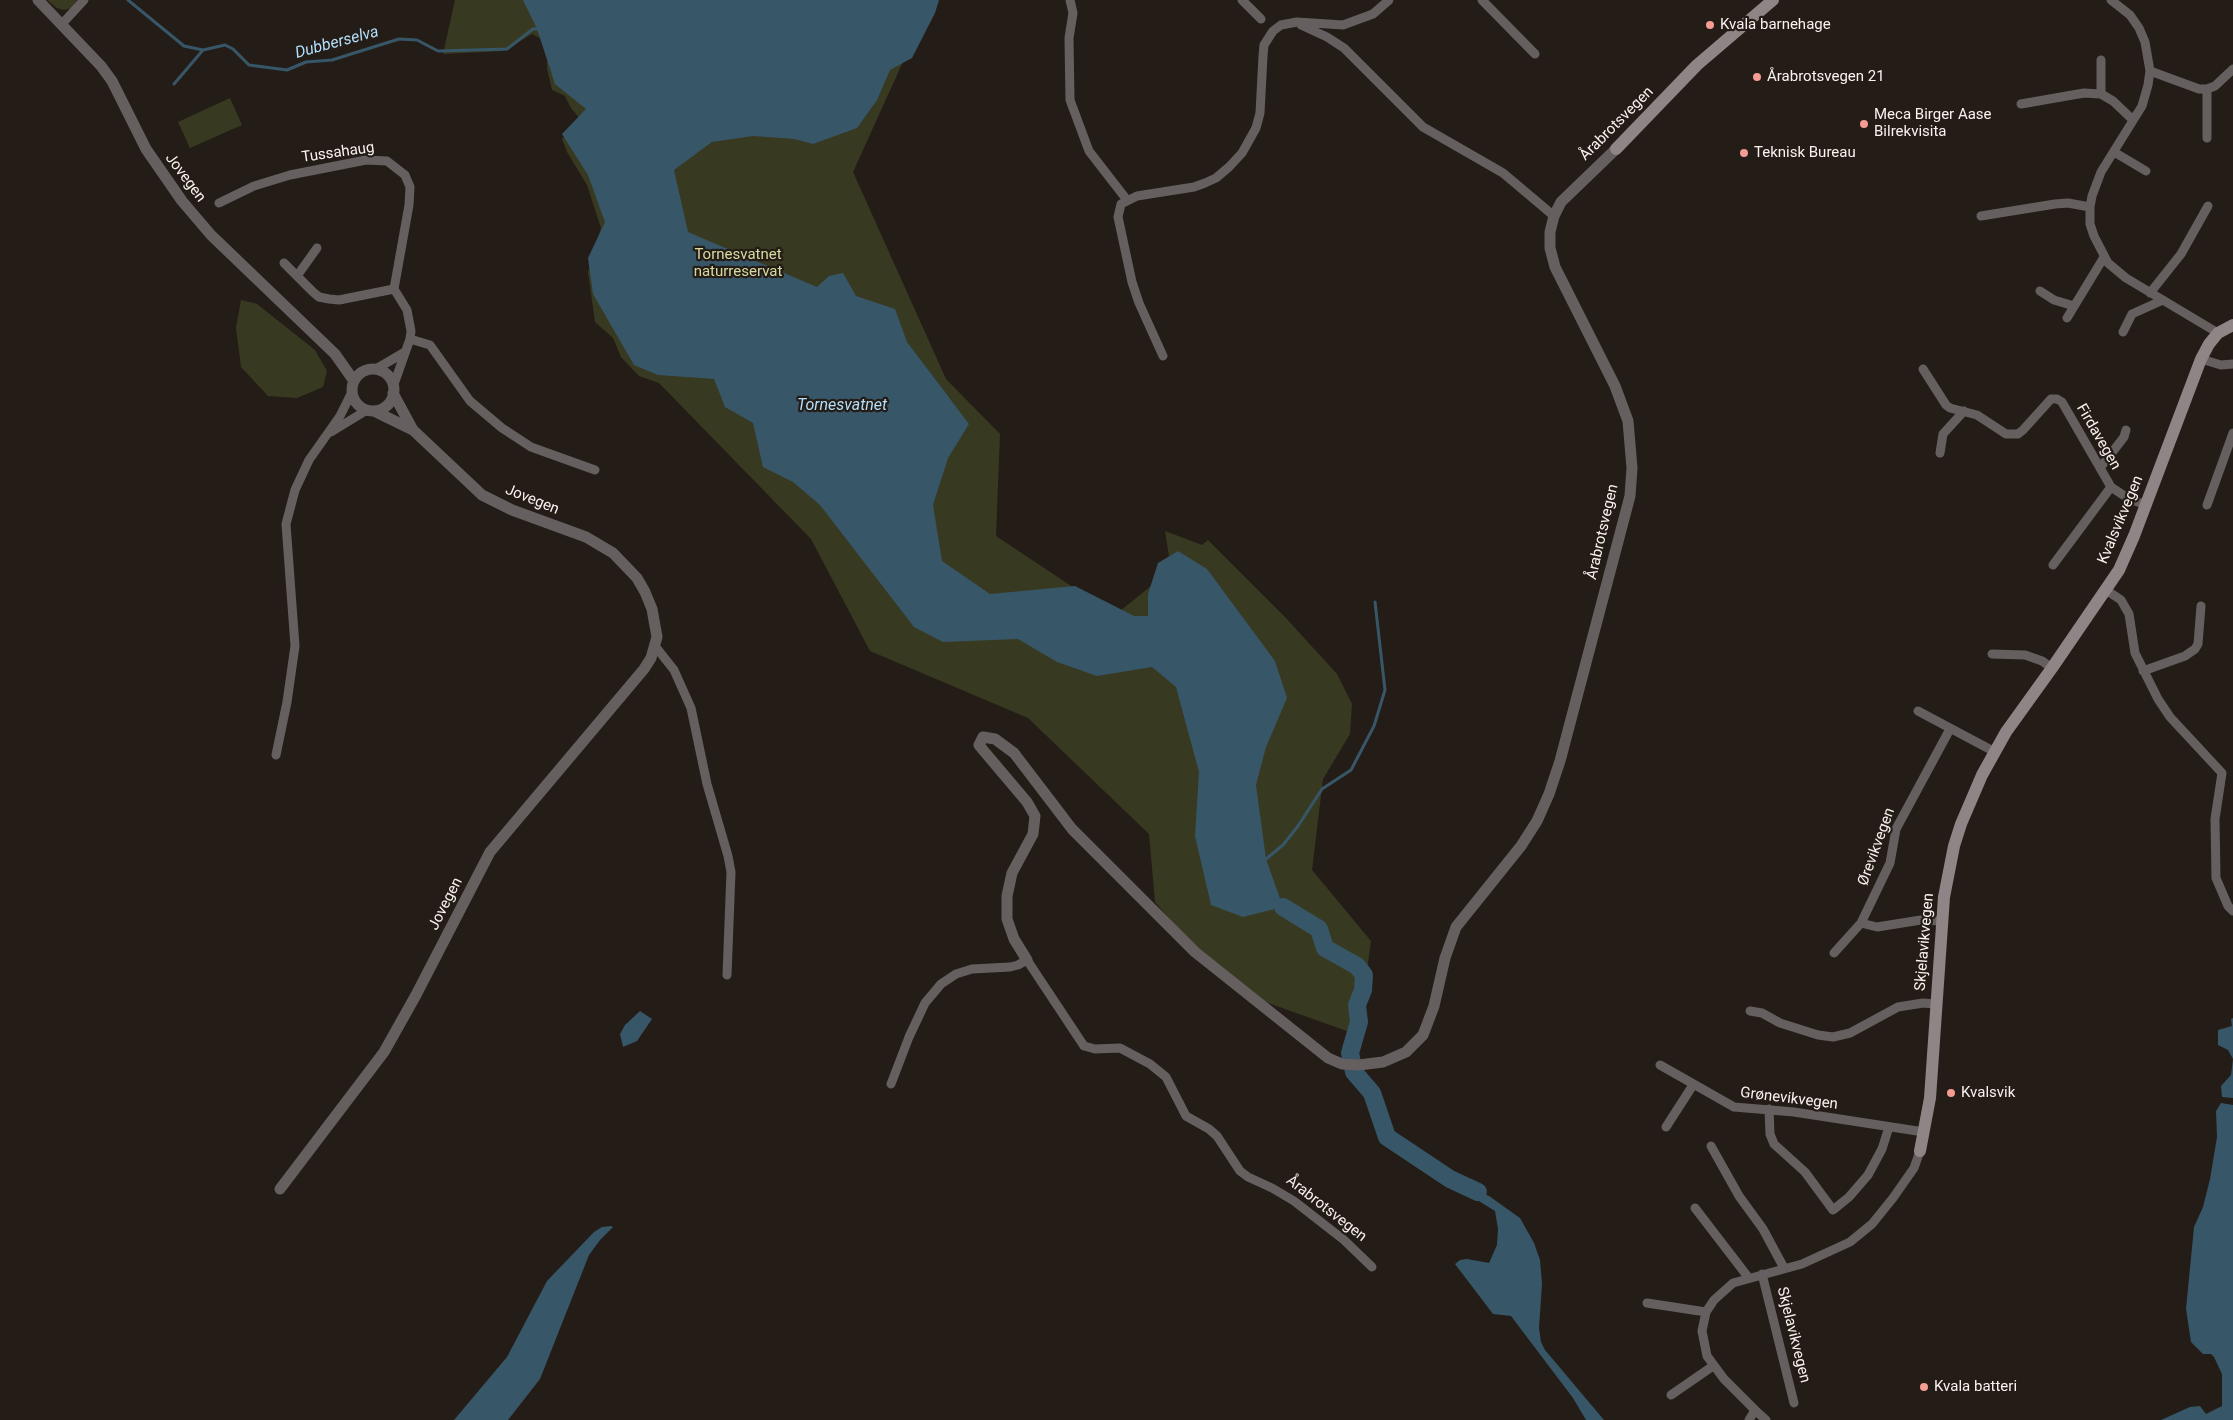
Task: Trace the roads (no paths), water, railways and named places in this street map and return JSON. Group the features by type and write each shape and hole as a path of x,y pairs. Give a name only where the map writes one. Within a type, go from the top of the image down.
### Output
{"main road":[{"name":"Årabrotsvegen","path":"1616,149 1697,65 1773,0"},
{"name":"Kvalsvikvegen","path":"2106,590 2128,552 2201,359 2209,344 2218,333 2233,325"},
{"name":"Skjelavikvegen","path":"1920,1151 1930,1098 1941,921 1956,839 1979,783 1995,752 2022,709 2106,590"}],"street":[{"name":"Jovegen","path":"38,0 101,66 112,82 146,150 182,201 211,235 335,354 363,372"},
{"path":"61,25 84,0"},
{"path":"1070,0 1073,13 1069,38 1070,100 1089,151 1127,200"},
{"path":"1242,0 1261,19"},
{"path":"1163,356 1139,303 1132,282 1118,217 1121,204 1137,196 1194,187 1205,183 1216,178 1236,160 1250,141 1260,113 1262,56 1268,38 1281,26 1297,22 1343,25 1373,14 1389,0"},
{"path":"1482,0 1535,54"},
{"path":"2115,1 2130,15 2139,28 2145,42 2150,71 2146,95 2101,172 2090,207 2090,224 2104,258 2126,278 2218,333"},
{"path":"1297,22 1327,36 1344,48 1423,127 1503,173 1554,216"},
{"path":"2101,60 2101,94"},
{"path":"2150,71 2199,89 2207,89 2215,86 2233,69"},
{"path":"2207,89 2207,138"},
{"path":"2021,104 2084,93 2101,94 2113,101 2133,120"},
{"name":"Årabrotsvegen","path":"1372,1267 1344,1240 1294,1201 1240,1171 1217,1136 1209,1129 1186,1116 1175,1090 1166,1077 1150,1064 1120,1048 1095,1049 1084,1046 1014,939 1007,919 1007,896 1012,873 1032,834 1035,816 1027,802 979,744 983,737 988,736 1014,753 1072,829 1195,952 1321,1053 1342,1064 1358,1065 1395,1059 1406,1052 1423,1035 1434,1006 1444,958 1456,927 1501,873 1537,821 1549,794 1560,761 1630,496 1632,459 1628,421 1615,386 1555,267 1550,248 1550,232 1554,216 1562,202 1616,149"},
{"path":"2114,152 2146,171"},
{"name":"Tussahaug","path":"219,203 254,186 290,175 366,160 387,161 406,175 410,187 409,205 394,289"},
{"path":"1981,216 2055,204 2068,203 2090,207"},
{"path":"2150,293 2181,254 2208,206"},
{"path":"297,276 317,248"},
{"path":"2067,318 2104,258"},
{"path":"284,263 319,297 339,300 394,289 407,310 411,331 410,339 387,405 370,410 329,434"},
{"path":"2040,291 2047,297 2074,306"},
{"path":"2123,332 2132,314 2163,300"},
{"path":"410,339 430,345 470,401 502,428 531,447 596,470"},
{"path":"276,755 287,702 294,646 294,615 287,561 286,524 295,490 309,460 329,434 353,387 363,372 376,369 405,352"},
{"name":"Jovegen","path":"335,354 353,387"},
{"path":"2201,359 2221,365 2233,364"},
{"path":"376,369 387,375 393,390"},
{"name":"Firdavegen","path":"1923,369 1946,405 1955,410 1977,415 2006,434 2012,435 2023,430 2046,403 2057,399 2066,408 2111,487 2129,499 2146,505"},
{"path":"353,387 357,403 370,410"},
{"name":"Jovegen","path":"393,390 413,430"},
{"name":"Jovegen","path":"280,1188 384,1052 416,995 490,852 644,669 656,646 656,625 645,592 631,571 613,553 586,537 512,510 482,494 413,430 370,410"},
{"path":"1940,453 1943,434 1964,411"},
{"path":"2100,468 2124,437 2126,430"},
{"path":"2207,505 2233,433"},
{"name":"Firdavegen","path":"2054,565 2111,487"},
{"path":"2106,590 2121,600 2129,614 2135,653 2143,671 2170,717 2222,773 2215,819 2216,878 2228,906 2233,911"},
{"path":"2143,671 2185,656 2195,649 2198,644 2201,606"},
{"path":"656,646 674,670 691,708 706,784 728,856 731,872 727,975"},
{"path":"1992,654 2025,655 2042,661 2052,668"},
{"path":"1918,711 1995,752"},
{"name":"Ørevikvegen","path":"1834,953 1861,923 1890,863 1896,828 1950,729"},
{"path":"1861,923 1876,928 1907,921 1941,921"},
{"path":"891,1084 909,1037 926,1003 941,984 956,974 972,969 1010,967 1027,960"},
{"path":"1750,1011 1762,1013 1780,1023 1818,1035 1833,1037 1850,1033 1898,1007 1923,1002 1936,1004"},
{"name":"Grønevikvegen","path":"1660,1065 1734,1108 1769,1110 1924,1132"},
{"path":"1666,1127 1693,1085"},
{"path":"1769,1110 1770,1134 1774,1144 1805,1172 1832,1210 1859,1187 1868,1175 1882,1149 1889,1127"},
{"name":"Skjelavikvegen","path":"1711,1146 1739,1196 1772,1244 1784,1268"},
{"name":"Skjelavikvegen","path":"1766,1420 1713,1366 1707,1356 1702,1332 1706,1312 1723,1290 1733,1283 1823,1255 1850,1242 1872,1224 1914,1168 1920,1151"},
{"path":"1695,1208 1748,1277"},
{"name":"Skjelavikvegen","path":"1762,1274 1794,1403"},
{"path":"1647,1303 1706,1312"},
{"path":"1671,1395 1713,1366"},
{"path":"1749,1420 1755,1410"}],"water":[{"name":"Tornesvatnet","path":"523,0 939,0 935,13 912,58 890,70 877,100 857,128 813,144 794,139 753,136 712,142 674,170 688,232 817,287 829,276 843,273 856,296 895,309 907,342 969,424 948,458 933,505 942,561 990,594 1075,586 1134,616 1148,616 1148,594 1158,563 1178,551 1207,569 1275,661 1287,698 1266,747 1256,785 1266,859 1283,907 1243,917 1211,905 1195,836 1199,772 1176,687 1152,667 1097,676 1057,662 1018,639 943,642 914,627 820,505 793,482 763,467 753,423 725,407 714,379 658,375 634,365 593,294 588,258 605,222 588,175 562,134 586,109 555,84 537,29"},
{"path":"640,1011 652,1019 637,1041 623,1047 620,1034 625,1025"},
{"path":"2233,1018 2233,1059 2228,1050 2218,1045 2218,1030 2232,1026 2231,1019"},
{"path":"2233,1059 2233,1098 2222,1097 2221,1086 2231,1075"},
{"path":"2221,1103 2233,1105 2233,1420 2161,1420 2190,1407 2200,1406 2206,1414 2222,1406 2222,1374 2214,1357 2211,1354 2203,1354 2191,1342 2186,1309 2194,1227 2203,1207 2210,1179 2217,1137 2216,1111"},
{"path":"1478,1192 1489,1196 1520,1218 1534,1243 1540,1260 1542,1284 1539,1328 1541,1342 1545,1350 1604,1420 1586,1420 1573,1398 1511,1316 1493,1314 1455,1264 1460,1260 1467,1259 1489,1263 1497,1245 1498,1229 1495,1211 1474,1198"},
{"path":"602,1227 613,1227 589,1255 540,1379 508,1420 454,1420 507,1357 547,1281 594,1232"}],"waterway":[{"name":"Dubberselva","path":"128,0 184,46 203,50 225,45 233,49 249,65 287,70 306,62 332,60 399,39 417,40 438,51 507,49 533,29 537,29"},
{"path":"174,84 203,50"},
{"path":"1266,859 1283,845 1322,789 1351,770 1374,726 1385,690 1375,602"},
{"path":"1283,907 1319,929 1325,948 1357,966 1364,975 1363,990 1357,1005 1359,1022 1350,1053 1354,1072 1372,1093 1387,1137 1450,1179 1478,1192"}],"place":[{"name":"Kvala barnehage","path":"1710,25"},
{"name":"Årabrotsvegen 21","path":"1757,77"},
{"name":"Meca Birger Aase Bilrekvisita","path":"1864,124"},
{"name":"Teknisk Bureau","path":"1744,153"},
{"name":"Kvalsvik","path":"1951,1093"},
{"name":"Kvala batteri","path":"1924,1387"}],"park label":[{"name":"Tornesvatnet naturreservat","path":"738,264"}]}
